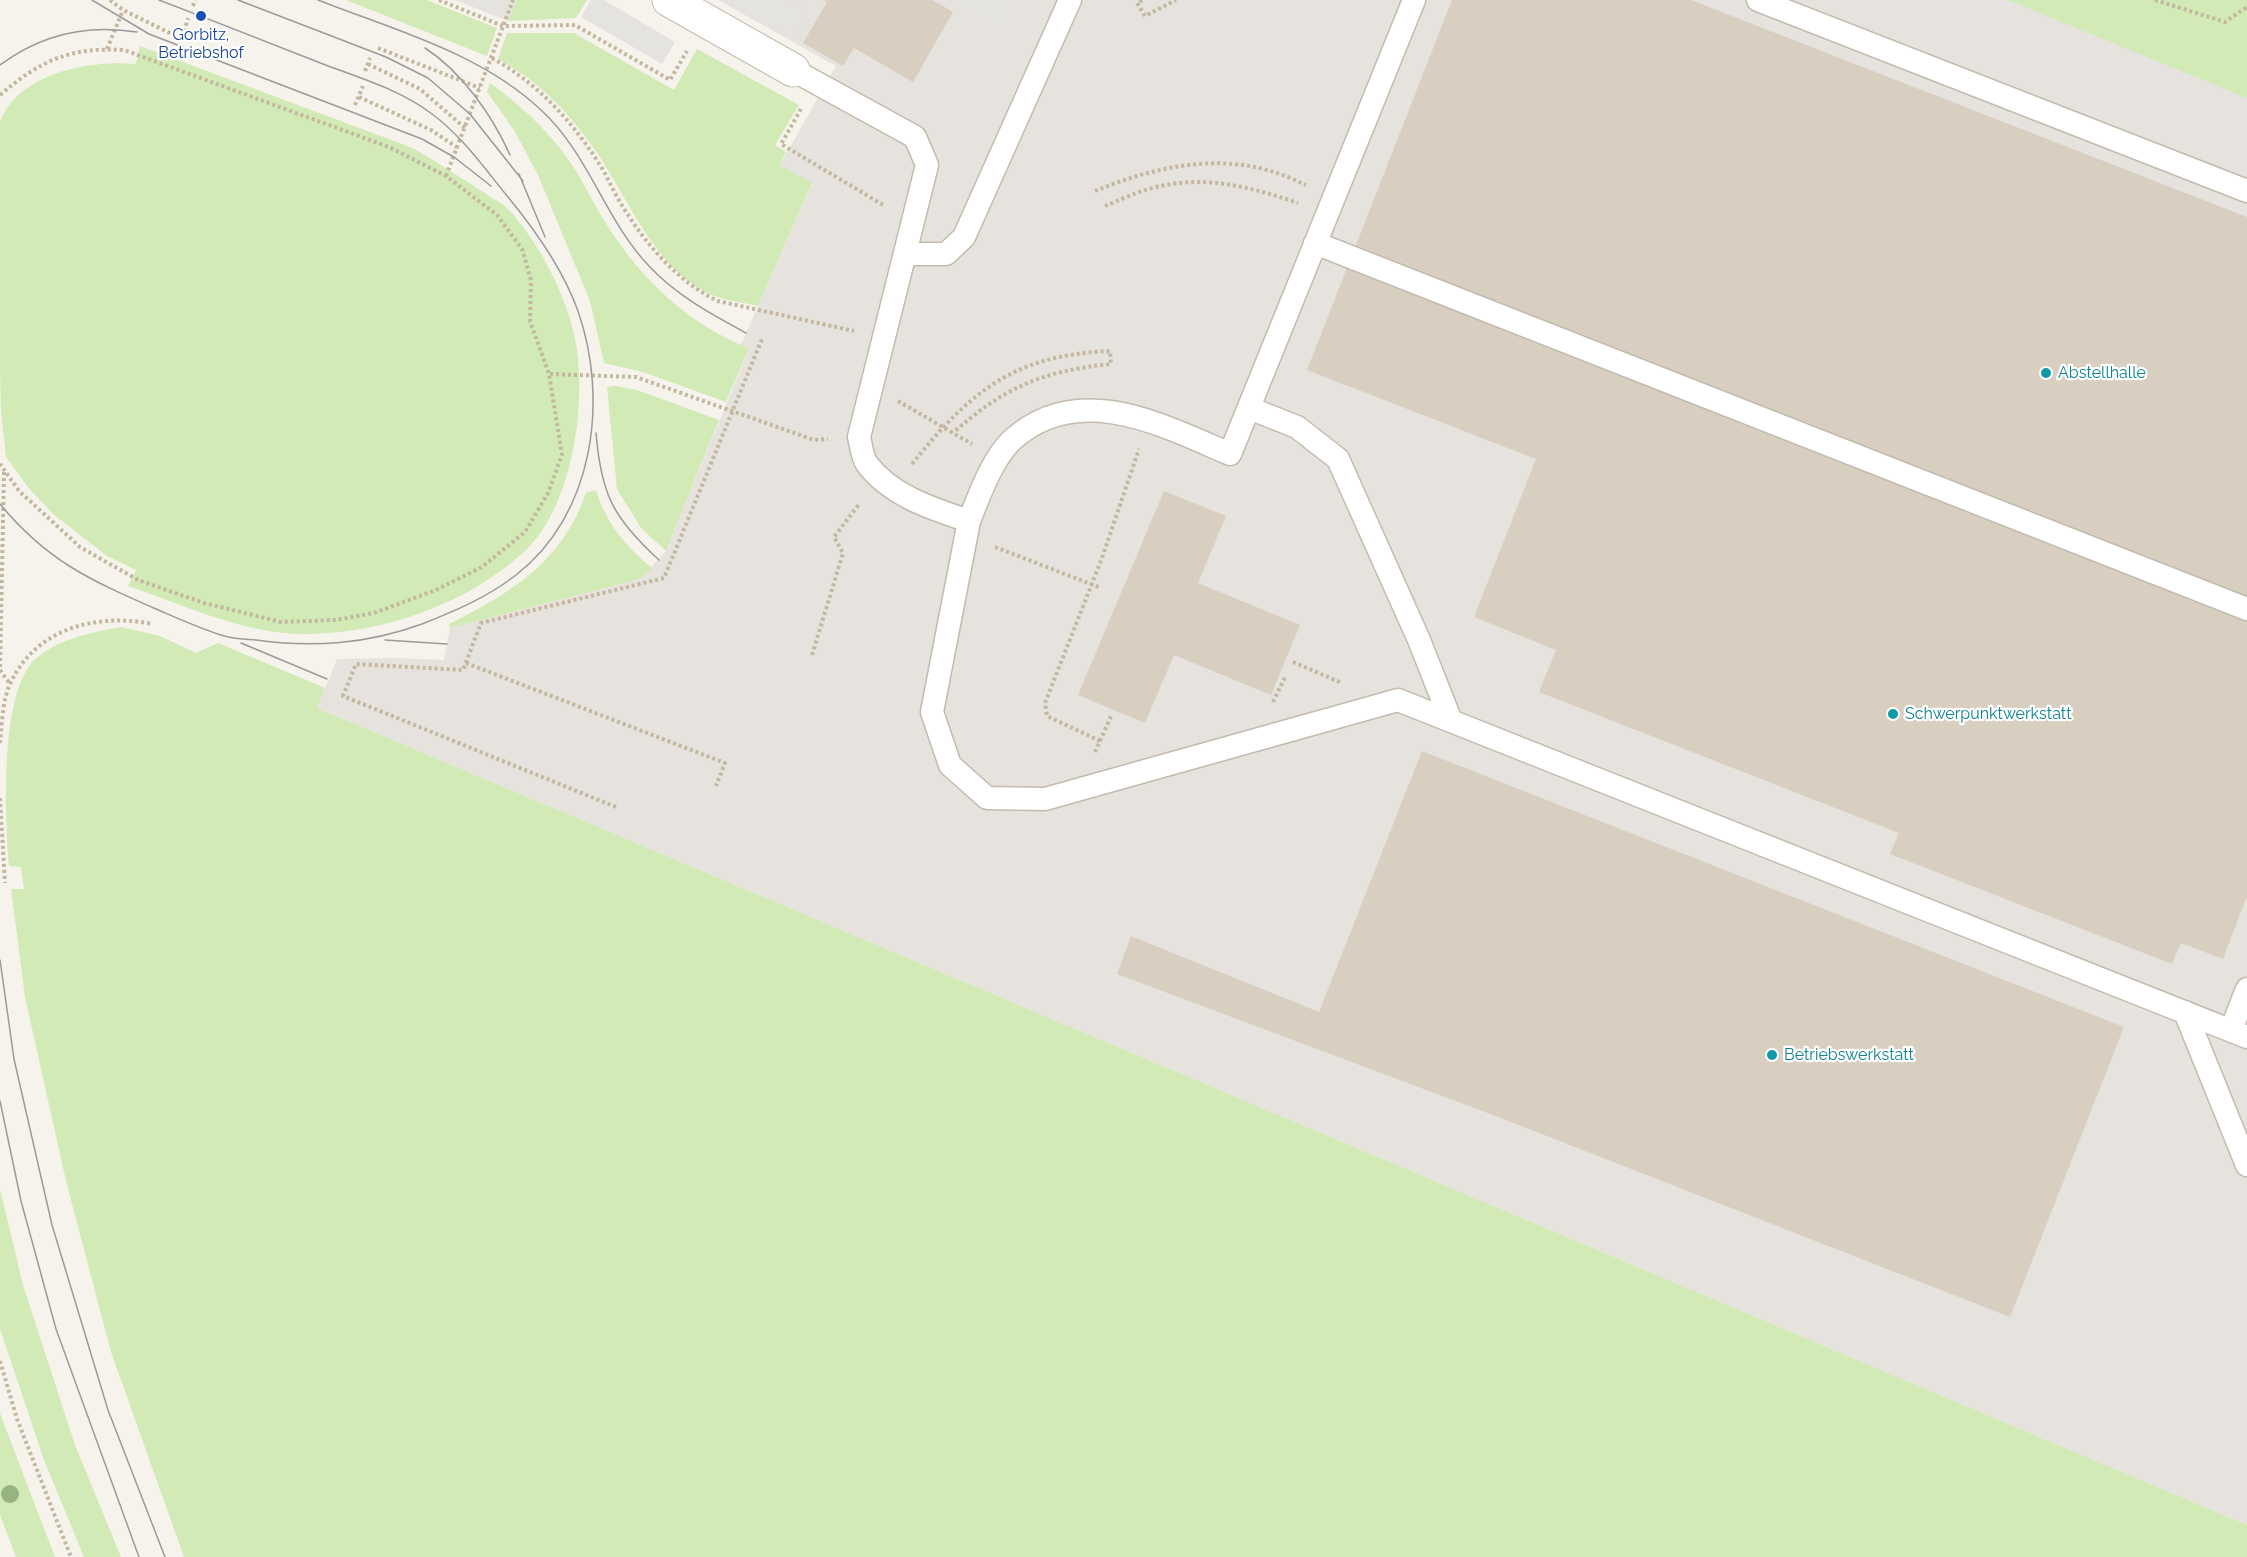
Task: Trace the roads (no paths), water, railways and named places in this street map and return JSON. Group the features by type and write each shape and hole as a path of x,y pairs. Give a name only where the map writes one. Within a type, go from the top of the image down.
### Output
{"street":[{"path":"669,0 805,76"}],"lane":[{"path":"905,254 946,254 964,237 1070,0"},
{"path":"1414,0 1230,454 1149,419 1090,408 1042,419 1011,441 987,478 968,528 932,712 950,765 987,798 1045,799 1398,700 2239,1033 2247,989"},
{"path":"1758,0 2247,191"},
{"path":"805,76 915,137 927,165 859,437 866,462 884,481 968,528"},
{"path":"1315,243 2247,609"},
{"path":"1249,408 1297,427 1338,459 1419,640 1451,721"},
{"path":"2185,1012 2247,1165"}],"tram line":[{"path":"92,0 149,34 422,139 454,157 491,186"},
{"path":"0,504 17,524 53,555 90,578 156,609 230,637 320,644 361,640 401,631 447,614 494,590 516,575 542,550 563,521 578,489 588,454 593,418 592,381 587,345 578,311 557,265 518,210 473,153 432,114 394,91 159,0"},
{"path":"238,0 386,57 428,78 470,114 523,181"},
{"path":"318,0 436,45 492,73 517,90 558,127 585,167 620,228 649,266 683,295 746,333"},
{"path":"0,65 31,46 65,34 100,30 137,32"},
{"path":"425,48 451,69 475,96 510,155"},
{"path":"519,174 545,237"},
{"path":"596,433 601,473 612,504 630,531 659,560"},
{"path":"385,640 447,644"},
{"path":"241,643 327,679"},
{"path":"0,960 14,1059 52,1225 108,1410 165,1557"},
{"path":"0,1101 21,1201 56,1329 139,1557"}],"place":[{"name":"Gorbitz, Betriebshof","path":"201,16"},
{"name":"Abstellhalle","path":"2046,373"},
{"name":"Schwerpunktwerkstatt","path":"1893,714"},
{"name":"Betriebswerkstatt","path":"1772,1055"}]}
